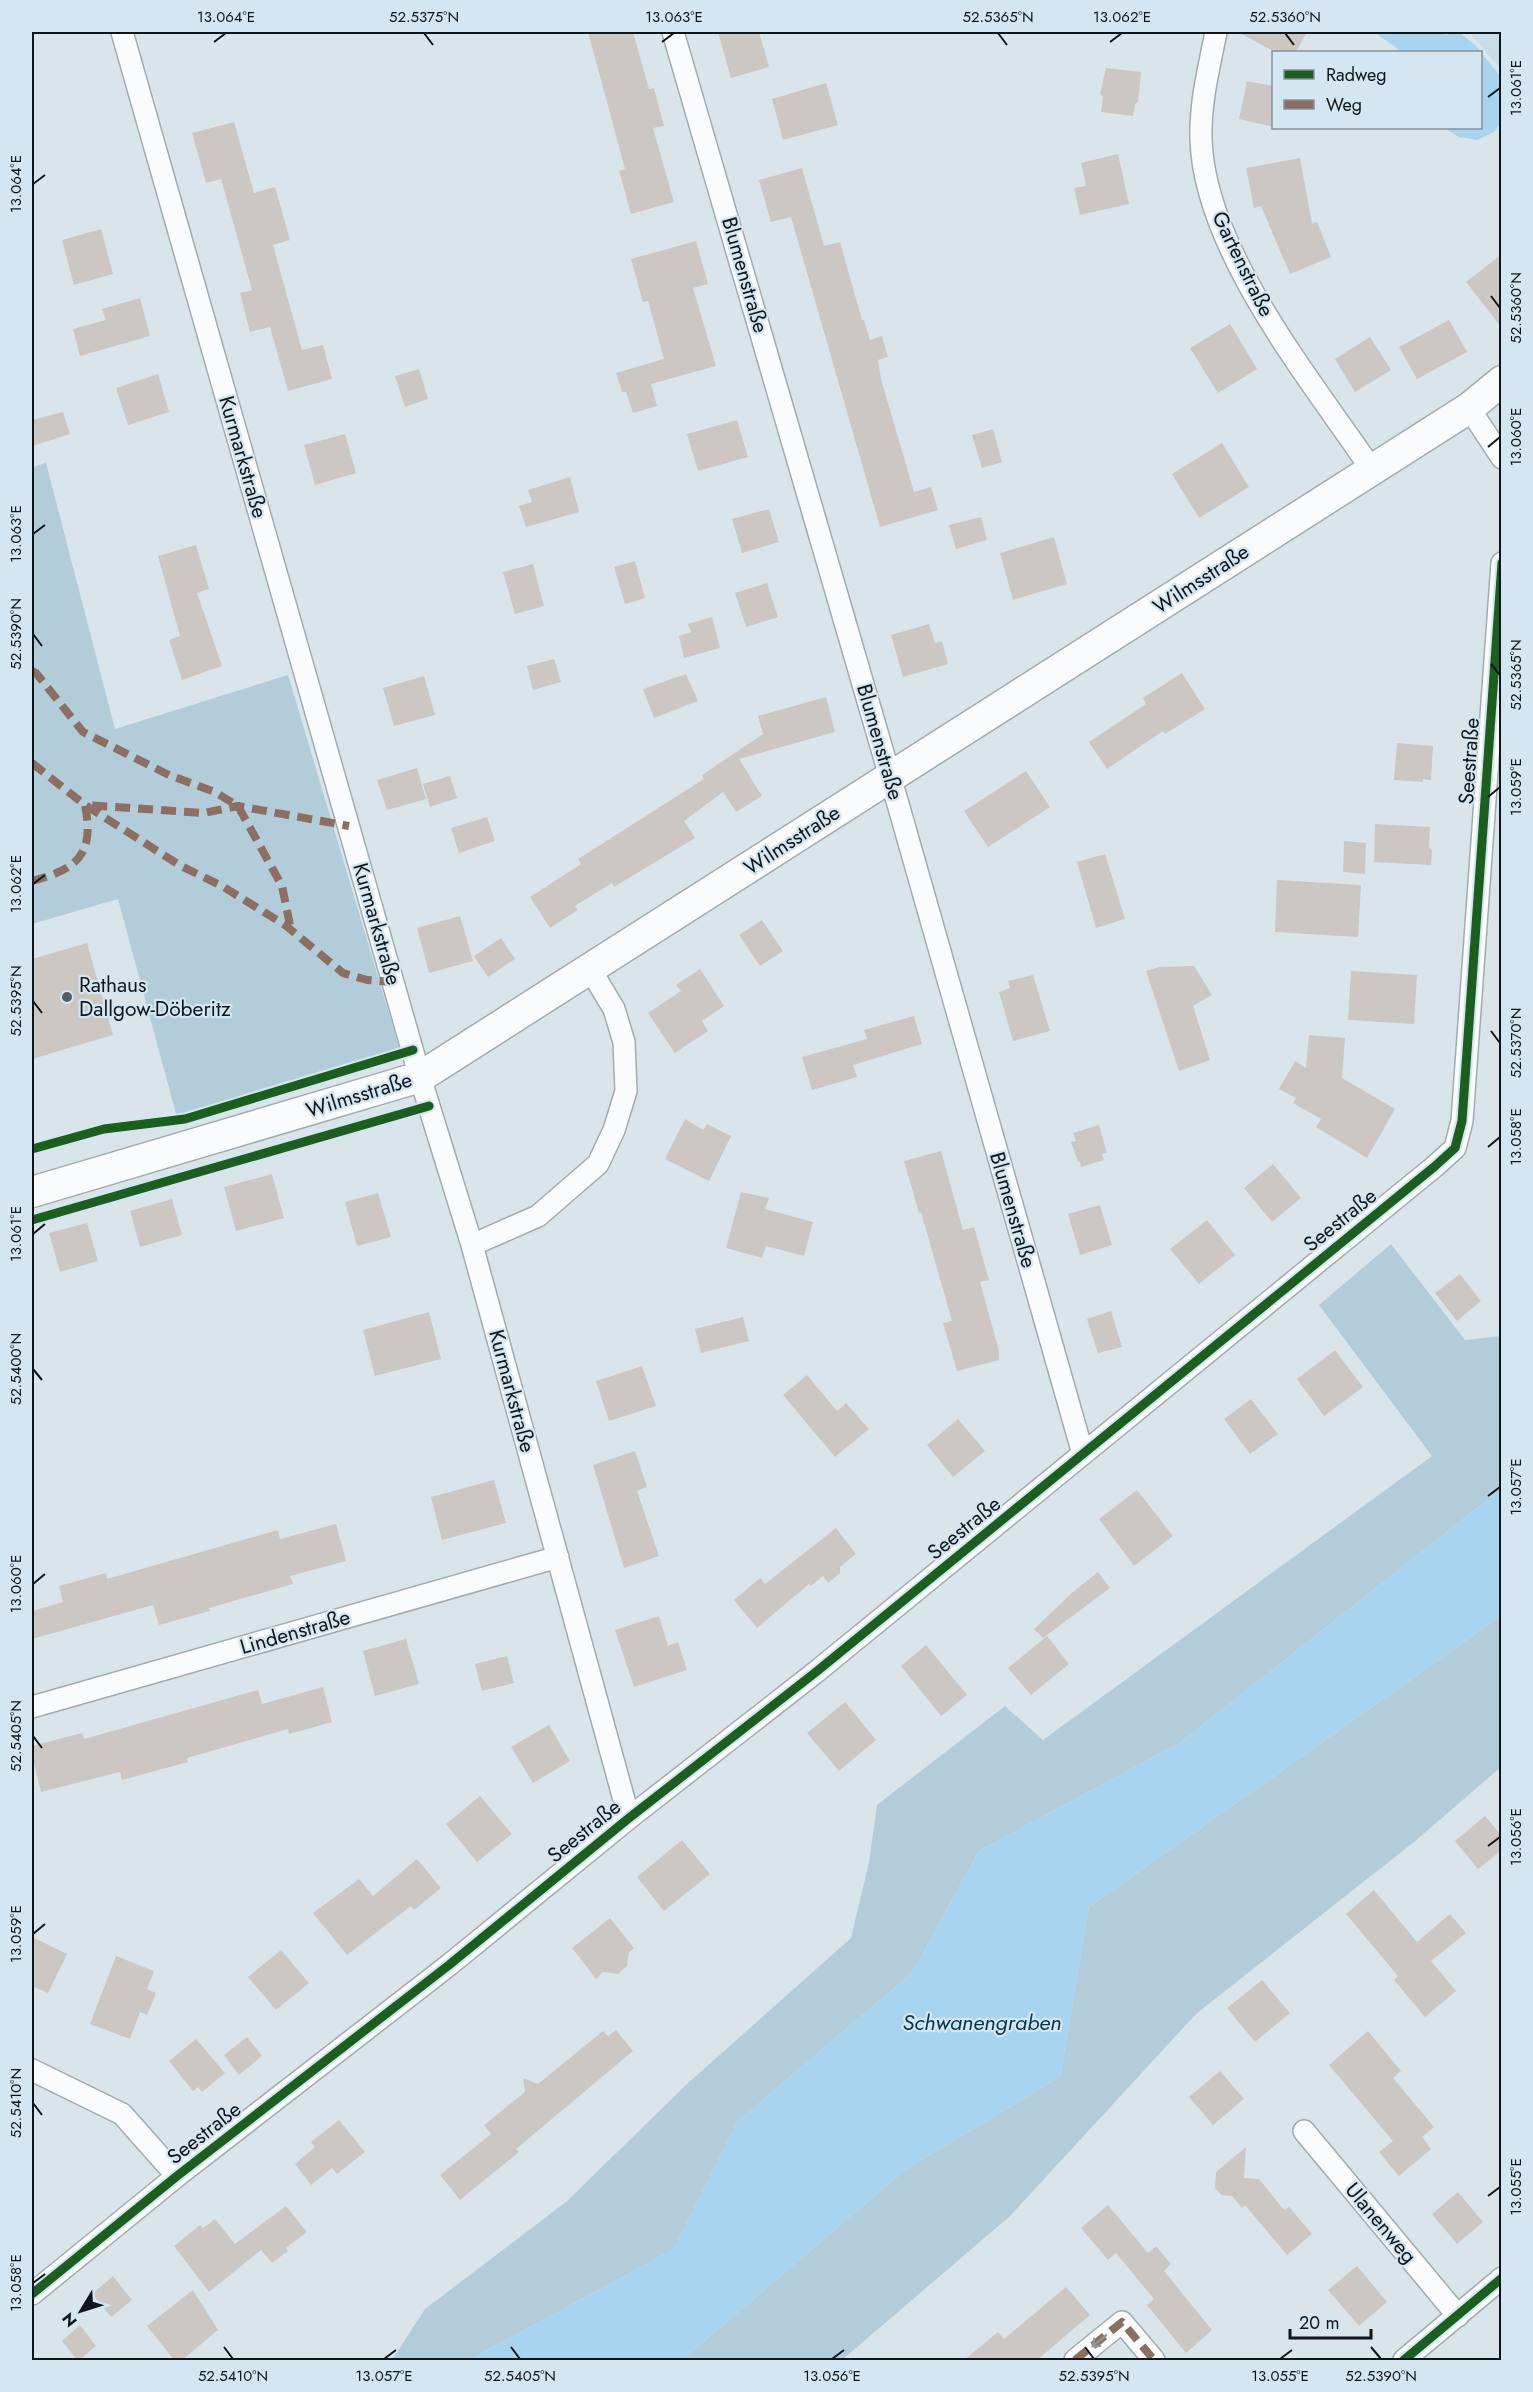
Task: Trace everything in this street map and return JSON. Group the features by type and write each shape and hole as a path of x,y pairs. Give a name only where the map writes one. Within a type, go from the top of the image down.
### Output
{"street":[{"name":"Kurmarkstraße","path":"122,32 420,1077 472,1245 629,1818"},
{"name":"Blumenstraße","path":"674,32 1083,1454"},
{"name":"Gartenstraße","path":"1216,32 1201,101 1201,141 1215,213 1227,242 1265,313 1372,470"},
{"name":"Wilmsstraße","path":"32,1192 420,1077 1469,408 1502,381"},
{"path":"1469,408 1502,458"},
{"name":"Seestraße","path":"32,2294 177,2176 449,1965 629,1818 816,1672 1455,1148 1462,1121 1502,563"},
{"path":"472,1245 538,1216 598,1164 614,1130 626,1091 624,1042 614,1009 590,969"},
{"name":"Lindenstraße","path":"32,1707 558,1557"},
{"path":"32,2070 122,2114 177,2176"},
{"name":"Ulanenweg","path":"1304,2131 1458,2316"},
{"path":"1404,2361 1502,2278"},
{"path":"1075,2361 1122,2322 1154,2361"}],"shaded area":[{"path":"1469,32 1501,32 1501,69"},
{"path":"46,463 115,729 288,675 402,1057 179,1125 118,899 32,924 32,467"},
{"path":"1391,1244 1465,1340 1501,1336 1501,1489 1181,1742 979,1851 912,1973 738,2121 674,2249 469,2360 392,2360 425,2309 566,2202 687,2084 851,1938 869,1862 877,1805 1005,1706 1043,1740 1432,1456 1319,1305"},
{"path":"1501,1616 1501,1767 1414,1842 1196,2014 1010,2216 842,2360 682,2360 905,2170 1060,2077 1089,1907"}],"water":[{"path":"1374,32 1440,32 1447,35 1450,32 1459,32 1480,51 1401,51"},
{"path":"1482,53 1501,77 1501,123 1494,132 1477,140 1459,137 1446,129 1482,129"},
{"name":"Schwanengraben","path":"1501,1489 1501,1616 1089,1907 1060,2077 905,2170 682,2360 469,2360 674,2249 738,2121 912,1973 979,1851 1181,1742"}],"building":[{"path":"588,32 633,32 649,89 654,88 664,126 653,128 674,202 631,214 619,171 625,169"},
{"path":"718,32 759,32 769,67 731,78"},
{"path":"1238,32 1307,32 1297,51 1273,51"},
{"path":"1106,68 1141,72 1138,102 1135,104 1133,116 1101,112 1103,97 1100,94"},
{"path":"1247,81 1272,86 1272,127 1239,119"},
{"path":"826,83 838,125 783,140 772,99"},
{"path":"234,122 254,193 275,187 290,240 273,245 302,350 323,345 332,379 288,391 270,327 250,332 240,293 252,290 221,179 206,183 192,133"},
{"path":"1118,154 1129,204 1080,215 1074,188 1086,186 1081,163"},
{"path":"1300,158 1312,224 1317,222 1331,257 1290,274 1261,206 1254,208 1246,168"},
{"path":"802,168 824,246 840,242 870,340 882,336 888,357 878,360 881,379 914,492 931,487 938,510 880,527 791,217 771,222 759,180"},
{"path":"101,229 113,274 74,285 62,240"},
{"path":"696,241 708,284 693,288 716,366 651,384 657,406 633,413 626,392 622,392 616,373 664,359 648,301 643,302 631,259"},
{"path":"1502,254 1502,328 1466,282"},
{"path":"140,298 150,336 80,356 73,329 106,320 102,309"},
{"path":"1449,320 1467,352 1417,379 1399,347"},
{"path":"1230,324 1257,369 1218,393 1190,348"},
{"path":"1370,337 1391,370 1355,392 1335,359"},
{"path":"419,369 428,399 405,407 395,376"},
{"path":"158,374 169,412 128,425 116,388"},
{"path":"63,412 70,434 32,446 32,420"},
{"path":"737,420 748,457 698,471 687,434"},
{"path":"993,429 1002,462 982,468 972,435"},
{"path":"345,434 356,473 315,485 304,445"},
{"path":"1222,443 1249,487 1199,518 1172,474"},
{"path":"570,477 579,512 526,527 519,506 532,502 528,490"},
{"path":"769,509 779,542 742,553 732,519"},
{"path":"981,517 987,540 956,549 949,525"},
{"path":"1054,537 1067,584 1013,600 1000,553"},
{"path":"196,545 209,589 197,593 222,666 182,680 169,640 180,636 158,556"},
{"path":"635,561 645,598 625,604 614,567"},
{"path":"533,564 544,606 515,614 503,572"},
{"path":"767,583 778,617 746,627 735,593"},
{"path":"712,617 720,648 684,658 679,636 691,632 688,624"},
{"path":"929,624 935,643 942,641 948,664 903,677 891,635"},
{"path":"554,659 561,682 533,690 527,666"},
{"path":"1182,673 1205,709 1165,734 1163,731 1107,769 1089,742 1146,704 1143,698"},
{"path":"686,674 698,701 654,718 643,689"},
{"path":"424,676 435,715 394,726 383,688"},
{"path":"826,697 835,732 739,759 762,796 736,812 723,792 684,821 695,838 614,887 612,883 575,906 578,910 550,928 530,897 581,864 578,859 704,779 702,775 763,734 758,716"},
{"path":"1397,743 1433,746 1431,780 1423,779 1423,782 1394,780"},
{"path":"417,768 426,799 387,810 377,780"},
{"path":"1026,771 1050,807 988,847 964,811"},
{"path":"450,776 457,798 430,807 423,784"},
{"path":"487,817 495,841 459,853 451,828"},
{"path":"1375,824 1430,827 1431,865 1374,862"},
{"path":"1344,841 1366,843 1365,874 1343,872"},
{"path":"1105,854 1125,919 1096,928 1077,862"},
{"path":"1277,880 1361,885 1358,937 1275,932"},
{"path":"460,916 473,961 429,973 417,928"},
{"path":"762,920 783,951 760,966 739,935"},
{"path":"501,938 515,959 488,977 474,956"},
{"name":"Rathaus Dallgow-Döberitz","path":"87,943 113,1035 32,1059 32,959"},
{"path":"1194,966 1212,995 1193,1006 1210,1060 1179,1071 1146,971 1160,967"},
{"path":"700,969 724,1006 702,1021 708,1031 675,1053 648,1013 681,991 676,985"},
{"path":"1351,971 1417,975 1414,1024 1348,1020"},
{"path":"1033,975 1050,1031 1013,1041 999,992 1010,988 1008,981"},
{"path":"914,1016 922,1044 853,1065 857,1077 812,1090 802,1057 867,1039 864,1030"},
{"path":"1309,1035 1345,1038 1342,1078 1395,1109 1367,1158 1316,1127 1321,1119 1293,1103 1296,1098 1279,1089 1295,1061 1306,1068"},
{"path":"685,1119 703,1130 707,1124 731,1136 709,1181 665,1159"},
{"path":"1099,1125 1107,1153 1102,1154 1104,1160 1081,1167 1071,1142 1076,1141 1073,1133"},
{"path":"941,1151 963,1230 974,1227 989,1280 980,1282 999,1351 999,1360 957,1371 943,1323 952,1321 904,1161"},
{"path":"1273,1164 1301,1198 1272,1222 1244,1188"},
{"path":"272,1174 284,1218 236,1231 224,1187"},
{"path":"741,1192 769,1198 765,1209 813,1222 804,1256 766,1246 762,1258 726,1248"},
{"path":"378,1193 391,1237 357,1246 345,1202"},
{"path":"172,1199 182,1235 140,1247 130,1211"},
{"path":"1100,1205 1112,1245 1080,1255 1068,1214"},
{"path":"1207,1220 1235,1255 1199,1284 1170,1249"},
{"path":"87,1223 98,1261 60,1272 49,1233"},
{"path":"1460,1274 1481,1301 1457,1321 1435,1293"},
{"path":"1111,1311 1122,1347 1098,1353 1087,1319"},
{"path":"429,1312 441,1359 375,1376 363,1330"},
{"path":"743,1317 749,1341 701,1353 695,1329"},
{"path":"1335,1350 1363,1387 1324,1416 1297,1379"},
{"path":"642,1366 656,1406 609,1421 596,1381"},
{"path":"807,1375 837,1411 846,1403 869,1429 835,1457 783,1395"},
{"path":"1251,1399 1278,1434 1250,1454 1224,1419"},
{"path":"958,1419 985,1451 953,1477 927,1445"},
{"path":"635,1451 647,1487 637,1491 659,1556 624,1568 593,1465"},
{"path":"494,1480 506,1523 442,1540 431,1497"},
{"path":"1137,1490 1173,1536 1134,1566 1099,1519"},
{"path":"336,1524 346,1561 290,1576 293,1584 159,1625 153,1605 32,1639 32,1611 63,1602 59,1586 106,1573 107,1579 278,1530 280,1539"},
{"path":"836,1528 856,1554 840,1567 840,1573 828,1583 823,1576 811,1586 809,1584 757,1628 734,1600 760,1578 765,1584"},
{"path":"1098,1572 1110,1588 1043,1638 1034,1629"},
{"path":"659,1616 668,1646 678,1642 687,1670 634,1687 615,1630"},
{"path":"1047,1636 1069,1664 1031,1695 1008,1668"},
{"path":"406,1639 419,1684 375,1696 363,1651"},
{"path":"926,1645 967,1695 941,1716 901,1666"},
{"path":"507,1656 514,1683 482,1691 475,1664"},
{"path":"323,1687 332,1722 289,1734 288,1729 187,1758 188,1762 122,1780 120,1772 41,1792 32,1746 82,1733 84,1739 258,1690 262,1704"},
{"path":"845,1702 876,1740 839,1771 807,1733"},
{"path":"549,1725 570,1761 533,1783 511,1747"},
{"path":"480,1796 512,1834 477,1862 446,1824"},
{"path":"1485,1816 1502,1836 1502,1850 1478,1869 1455,1841"},
{"path":"682,1840 710,1874 664,1911 637,1877"},
{"path":"417,1859 441,1888 414,1910 411,1906 347,1955 313,1913 359,1879 373,1896"},
{"path":"1374,1890 1417,1942 1450,1914 1466,1933 1431,1961 1456,1991 1425,2017 1394,1980 1398,1976 1346,1914"},
{"path":"610,1918 634,1948 629,1952 627,1966 618,1974 603,1972 596,1979 572,1948"},
{"path":"32,1937 67,1954 48,1993 32,1986"},
{"path":"281,1950 309,1983 276,2010 248,1977"},
{"path":"116,1956 154,1971 147,1989 156,1993 147,2015 140,2012 130,2039 90,2024"},
{"path":"1262,1980 1290,2013 1255,2042 1227,2008"},
{"path":"616,2030 633,2051 516,2149 519,2152 460,2200 440,2175 491,2134 484,2125 525,2092 523,2078 538,2084 603,2031 608,2036"},
{"path":"1368,2031 1401,2071 1393,2078 1434,2127 1422,2137 1431,2149 1399,2176 1379,2152 1393,2141 1329,2065"},
{"path":"247,2037 262,2056 239,2075 224,2055"},
{"path":"196,2039 225,2073 202,2092 198,2087 193,2091 169,2061"},
{"path":"1220,2071 1244,2099 1213,2125 1189,2097"},
{"path":"339,2120 365,2152 337,2174 332,2168 311,2185 295,2164 315,2147 311,2142"},
{"path":"1246,2147 1244,2178 1259,2179 1284,2210 1289,2207 1312,2234 1287,2255 1245,2205 1242,2208 1232,2196 1222,2195 1215,2188 1216,2172"},
{"path":"1458,2192 1483,2222 1457,2244 1432,2214"},
{"path":"1108,2205 1148,2253 1156,2246 1171,2264 1164,2271 1212,2330 1186,2353 1147,2305 1154,2299 1116,2253 1108,2260 1081,2228"},
{"path":"286,2206 307,2232 286,2248 288,2251 272,2263 261,2250 209,2292 174,2246 200,2225 203,2228 215,2219 235,2244"},
{"path":"1357,2266 1387,2302 1359,2326 1328,2290"},
{"path":"113,2276 132,2300 111,2317 92,2294"},
{"path":"1066,2287 1090,2315 1036,2361 963,2361 998,2332 1004,2339"},
{"path":"193,2290 218,2330 181,2361 175,2361 147,2326"},
{"path":"80,2325 96,2346 78,2361 62,2341"}],"marked path":[{"path":"32,671 83,732 169,775 215,792 238,806 282,886 291,930"},
{"path":"32,763 85,805 181,866 222,886 285,925 343,973 367,980 393,982"},
{"path":"32,881 61,871 79,857 87,836 85,805 204,813 238,806 349,826"},
{"path":"1075,2360 1122,2322 1154,2360"}],"cycle path":[{"path":"32,2294 177,2176 449,1965 629,1818 816,1672 1455,1148 1462,1121 1502,563"},
{"path":"32,1149 104,1129 185,1119 413,1050"},
{"path":"32,1220 429,1106"},
{"path":"1404,2360 1502,2278"}],"place":[{"name":"Rathaus Dallgow-Döberitz","path":"67,997"}]}
